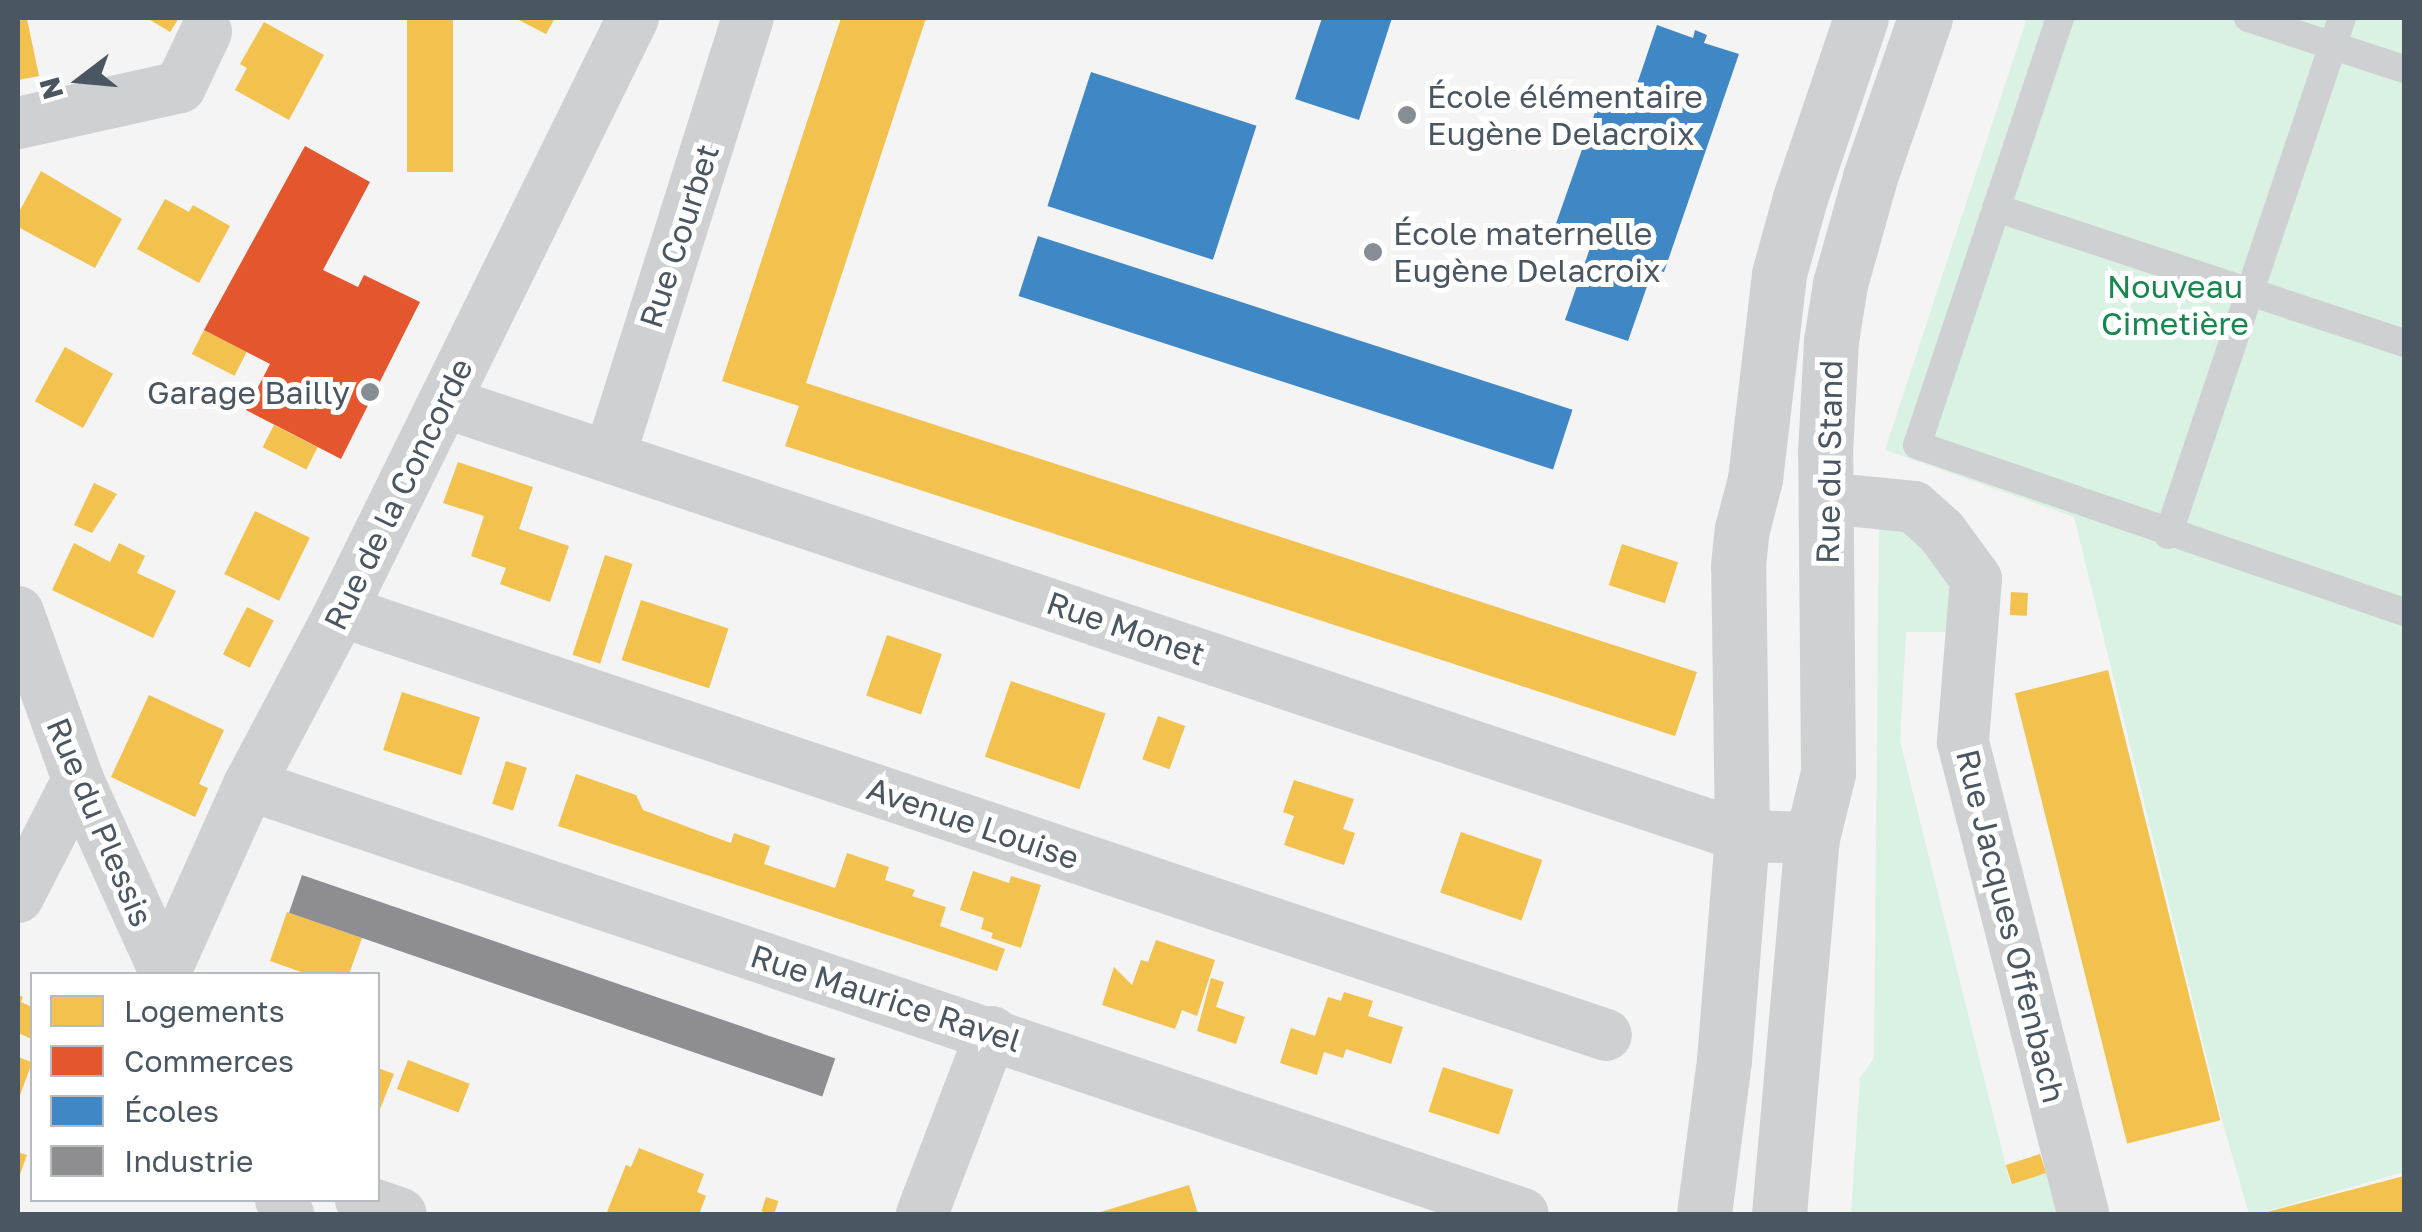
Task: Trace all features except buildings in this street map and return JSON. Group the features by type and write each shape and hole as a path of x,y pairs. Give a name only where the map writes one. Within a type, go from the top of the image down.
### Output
{"street":[{"name":"Rue de la Concorde","path":"165,972 249,785 341,612 633,18"},
{"name":"Rue Courbet","path":"610,455 748,18"},
{"name":"Rue du Stand","path":"1704,1214 1742,836 1738,566 1755,479 1772,316 1800,198 1861,18"},
{"name":"Rue du Stand","path":"1779,1214 1812,838 1828,772 1827,393 1840,284 1870,177 1925,18"},
{"path":"18,123 180,87 206,32"},
{"name":"Rue Monet","path":"444,402 1742,836 1812,838"},
{"name":"Rue Jacques Offenbach","path":"1826,498 1914,508 1941,532 1976,579 1963,742 2084,1214"},
{"name":"Rue du Plessis","path":"18,612 78,780 165,972"},
{"name":"Avenue Louise","path":"341,612 1606,1035"},
{"path":"18,897 78,780"},
{"name":"Rue Maurice Ravel","path":"249,785 992,1032 1523,1214"},
{"path":"922,1214 992,1032"},
{"path":"367,1202 400,1214"}],"lane":[{"path":"2060,18 1917,445 2404,612"},
{"path":"2248,18 2404,69"},
{"path":"2168,534 2342,18"},
{"path":"1996,208 2404,342"}],"green space":[{"name":"Nouveau Cimetière","path":"2027,18 2404,18 2404,1172 2257,1214 2249,1214 2222,1120 2074,517 1885,450"},
{"path":"1879,526 1913,535 1951,583 1948,632 1906,632 1900,741 2010,1183 2049,1173 2060,1214 1851,1214 1860,1078 1874,1058"}],"place":[{"name":"École élémentaire Eugène Delacroix","path":"1407,115"},
{"name":"École maternelle Eugène Delacroix","path":"1373,252"},
{"name":"Garage Bailly","path":"370,392"}]}
